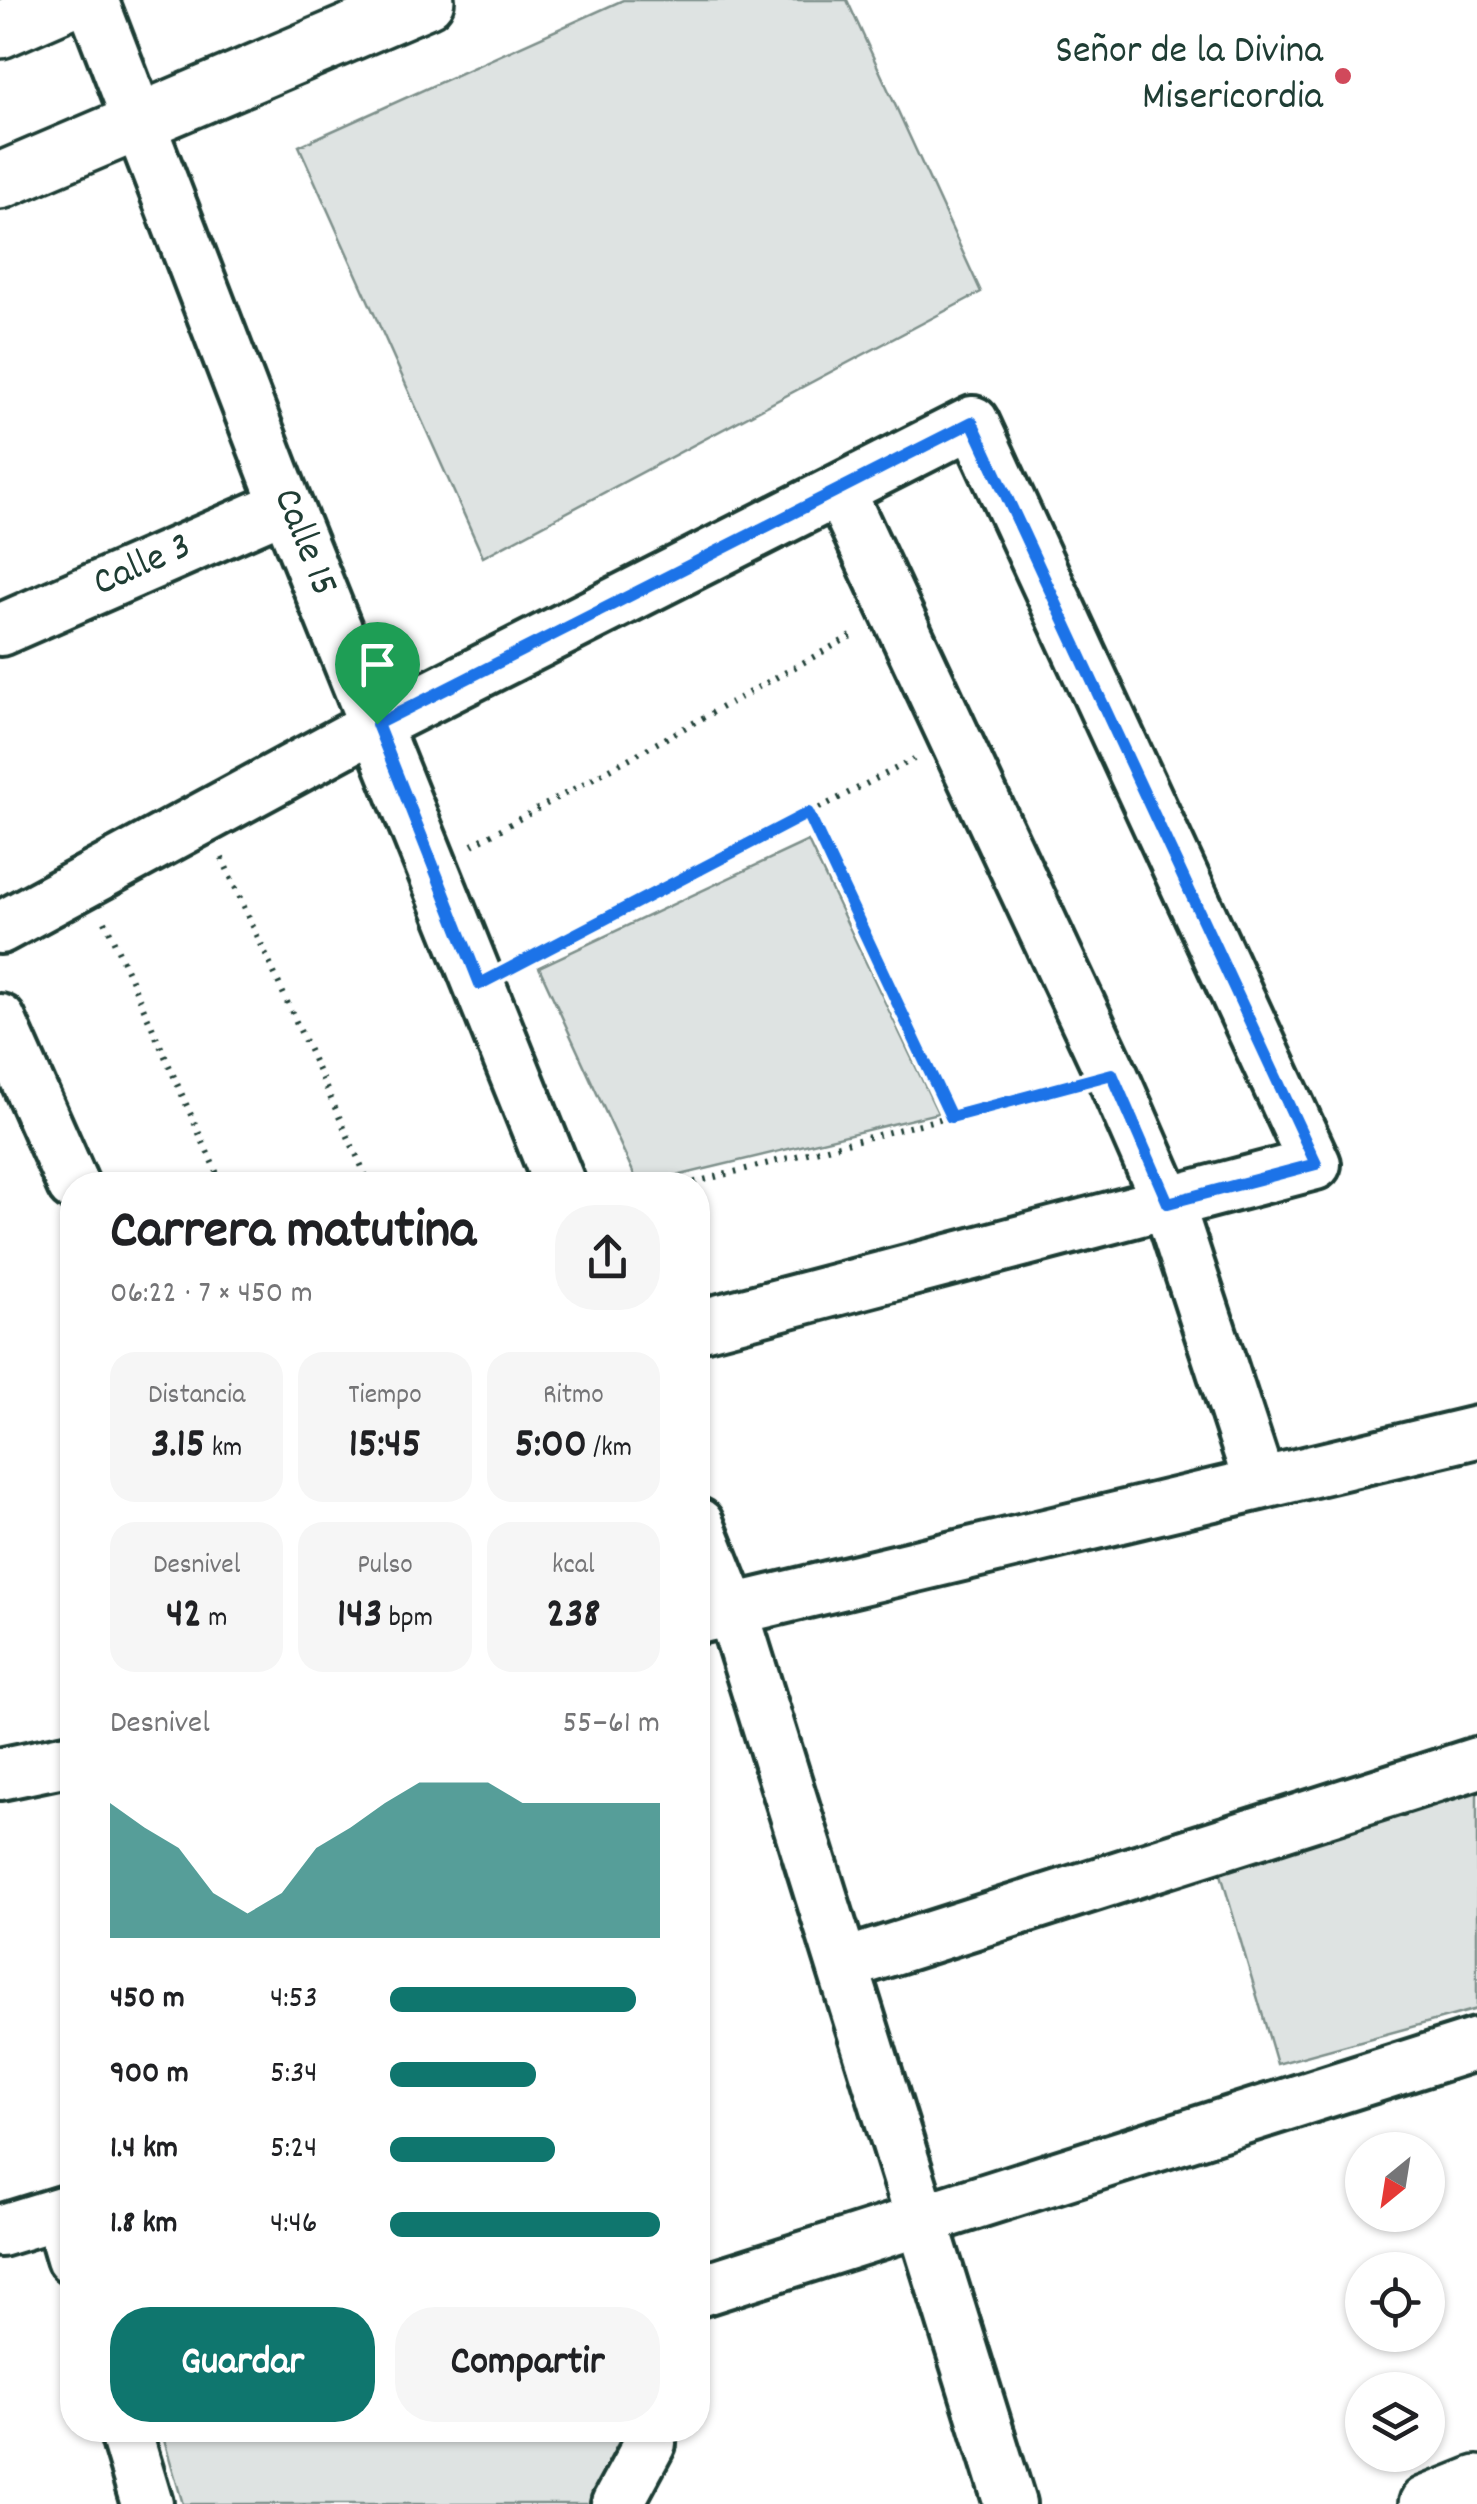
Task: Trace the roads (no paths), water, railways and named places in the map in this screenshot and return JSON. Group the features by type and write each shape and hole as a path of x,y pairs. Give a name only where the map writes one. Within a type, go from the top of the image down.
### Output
{"street":[{"path":"0,30 69,0"},
{"name":"Calle 15","path":"92,0 286,505 555,1172"},
{"path":"0,182 426,0"},
{"path":"0,928 377,724 972,422 1316,1164 710,1323"},
{"path":"839,490 1112,1074 1168,1203 1260,1484"},
{"name":"Calle 3","path":"0,630 286,505"},
{"path":"0,1020 67,1172"},
{"path":"715,1614 1477,1432"},
{"path":"710,1588 715,1614 843,1966 1010,2504"},
{"path":"0,1774 60,1762"},
{"path":"843,1966 1477,1763"},
{"path":"710,2287 1477,2044"},
{"path":"0,2230 60,2227"},
{"path":"129,2442 148,2504"},
{"path":"617,2504 650,2442"},
{"path":"1427,2504 1477,2484"}],"place":[{"name":"Señor de la Divina Misericordia","path":"1343,76"}]}
